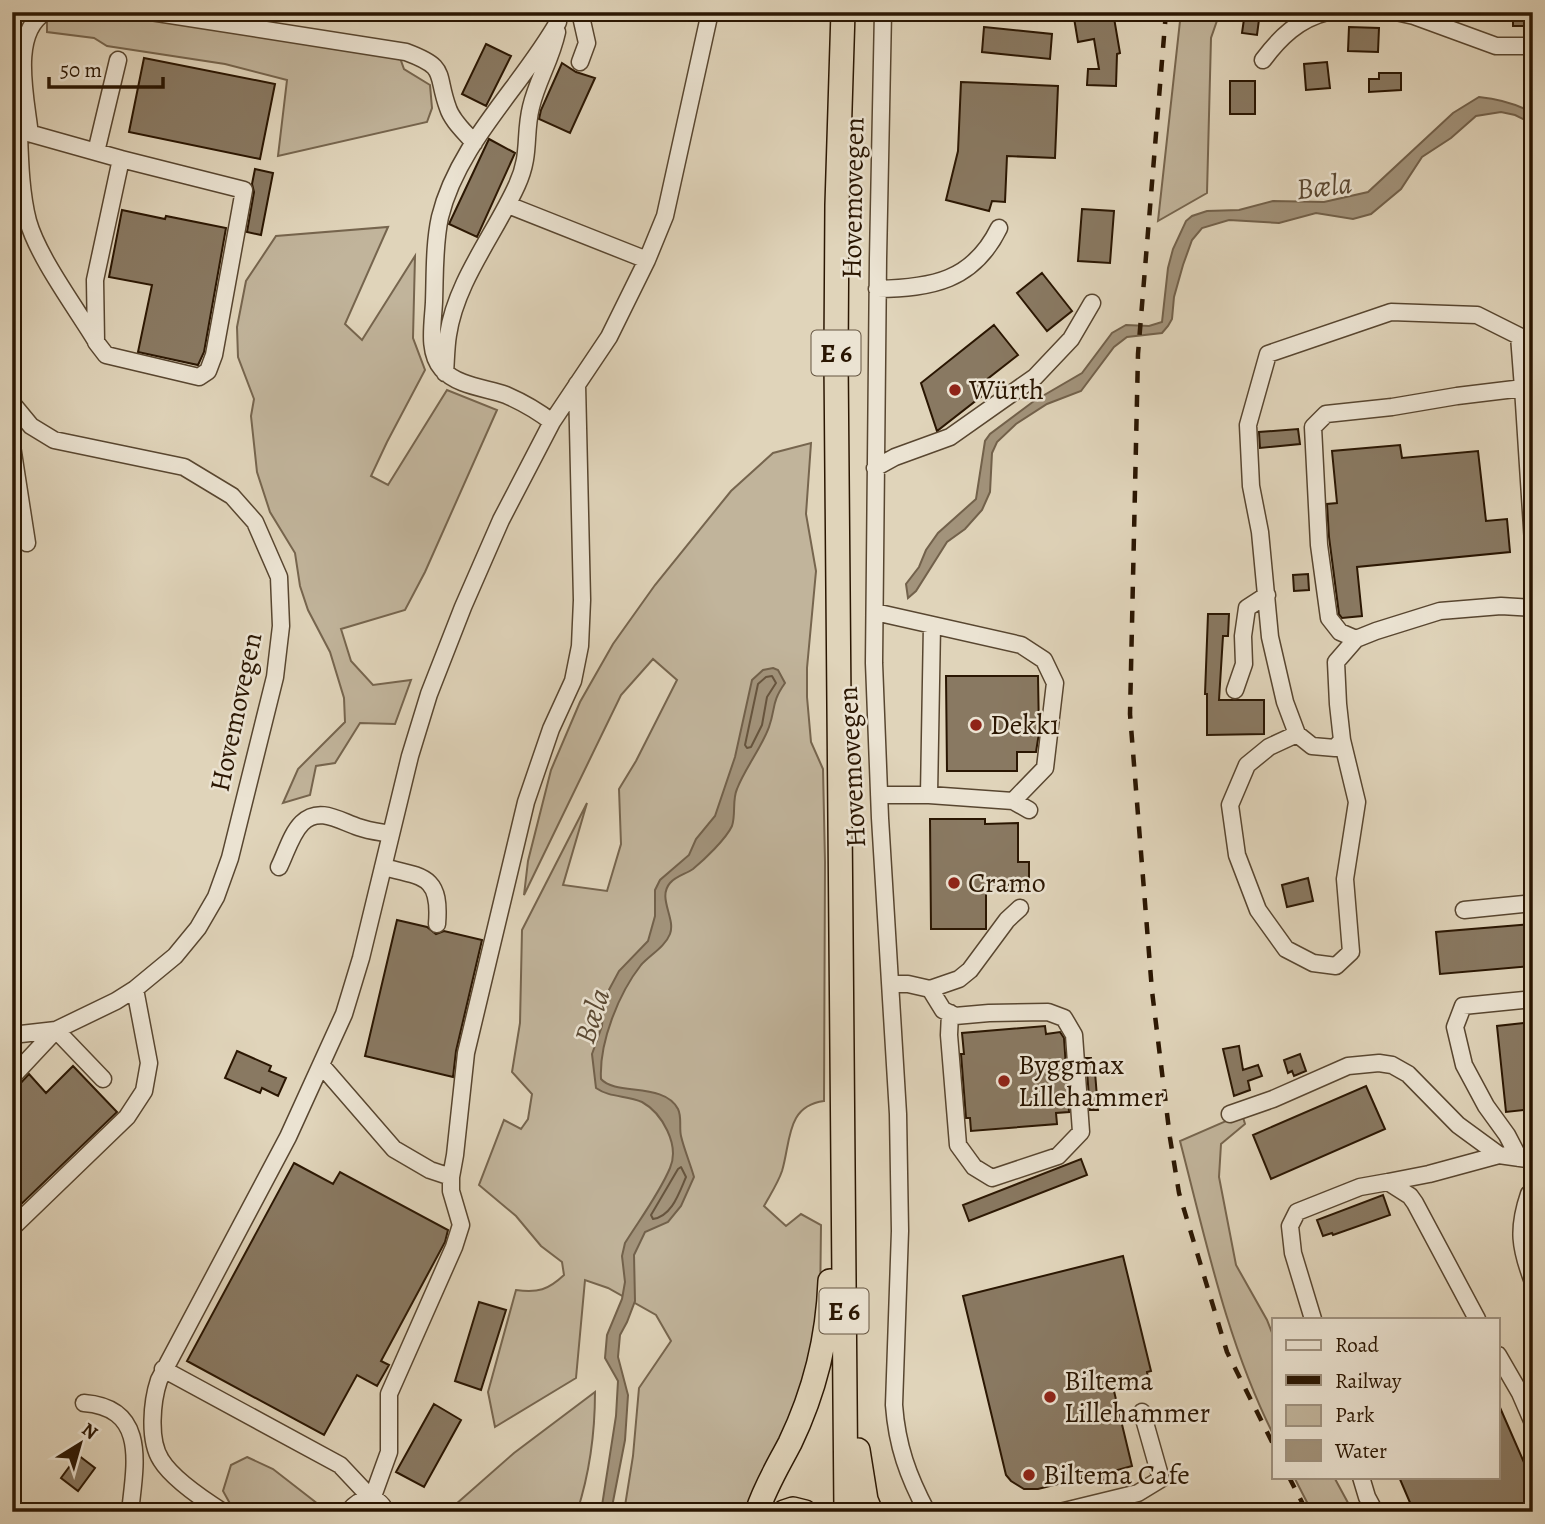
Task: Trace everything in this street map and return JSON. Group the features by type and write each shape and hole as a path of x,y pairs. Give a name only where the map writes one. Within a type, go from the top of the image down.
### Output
{"highway":[{"name":"E 6","path":"844,12 836,291 846,1512"},
{"path":"840,911 847,932 850,956 858,1450 866,1500 872,1512"},
{"path":"757,1512 807,1404 826,1340 831,1236 829,1170 842,1111"},
{"path":"784,1512 793,1509 805,1512"}],"street":[{"path":"19,130 29,127 23,73 24,42 35,18 46,12"},
{"path":"151,12 405,52 423,58 439,73 448,109 474,143"},
{"path":"580,12 587,43 580,62"},
{"path":"223,1512 189,1487 158,1455 153,1415 154,1396 163,1369 231,1246 323,1066 344,1014 361,958 410,755 429,694 463,607 501,520 552,422 609,337 665,216 709,12"},
{"name":"Hovemovegen","path":"883,12 877,289 874,663 898,1114 900,1231 894,1405 896,1434 907,1471 927,1512"},
{"path":"1263,60 1288,31 1327,12"},
{"path":"1396,12 1496,46 1533,46"},
{"path":"552,422 507,396 445,373 437,363 433,348 439,226 447,196 474,143 560,17"},
{"path":"445,373 448,335 453,316 474,264 508,205 525,165 530,108 552,54 560,17"},
{"path":"96,152 118,60"},
{"path":"19,130 243,190 214,355 208,371 200,377 106,355 44,256 29,222 20,164 19,130"},
{"path":"96,342 95,280 121,159"},
{"path":"508,205 646,260"},
{"path":"877,289 918,287 943,282 966,269 986,251 999,228"},
{"path":"875,468 895,457 950,438 1035,377 1071,339 1092,303"},
{"path":"1342,740 1335,748 1312,746 1297,734 1285,702 1270,637 1261,532 1251,486 1248,425 1268,354 1391,312 1477,315 1519,336 1533,542"},
{"path":"372,1499 389,1452 389,1394 461,1225 451,1191 451,1177 466,1054 512,855 539,759 573,681 580,646 582,600 577,384"},
{"path":"1356,639 1340,632 1329,618 1319,545 1313,427 1326,414 1523,388"},
{"name":"Hovemovegen","path":"12,402 32,426 54,440 184,467 232,496 255,522 279,577 281,626 275,677 221,882 207,914 175,956 116,1001 56,1030 12,1035"},
{"path":"12,446 21,535"},
{"path":"1235,690 1244,664 1243,636 1247,608 1267,595"},
{"path":"1297,734 1269,747 1247,765 1230,806 1237,855 1258,909 1286,950 1313,963 1336,966 1351,952 1345,879 1357,802 1342,740 1336,663 1356,639 1440,611 1501,606 1533,608"},
{"path":"875,612 1021,645 1044,660 1055,683 1045,768 1013,801"},
{"path":"929,795 932,625"},
{"path":"879,794 1013,801 1029,810"},
{"path":"279,867 299,828 312,816 328,815 360,828 391,834"},
{"path":"383,867 425,877 435,890 437,924"},
{"path":"1464,910 1533,902"},
{"path":"891,984 908,984 930,989 959,979 970,970 1007,920 1020,908"},
{"path":"13,1227 127,1117 145,1091 148,1053 135,989"},
{"path":"930,989 943,1010 950,1013 955,1016 1048,1012 1065,1018 1074,1035 1081,1132 1058,1156 992,1178 974,1167 958,1145 949,1035 950,1013"},
{"path":"1526,1159 1486,1106 1465,1065 1455,1027 1463,1006 1533,999"},
{"path":"56,1030 103,1079"},
{"name":"Hovemovegen","path":"12,1077 56,1030"},
{"path":"1230,1114 1273,1099 1348,1066 1379,1063 1392,1065 1408,1074 1458,1125 1499,1156"},
{"path":"323,1066 394,1149 430,1170 451,1177"},
{"path":"1313,1318 1293,1253 1290,1226 1297,1212 1360,1187 1429,1174 1499,1156 1526,1159"},
{"path":"1388,1182 1410,1196 1415,1203 1477,1318"},
{"path":"1533,1194 1529,1194 1520,1226 1523,1255 1533,1282"},
{"path":"1500,1359 1533,1423"},
{"path":"163,1369 340,1465 372,1499 381,1502 386,1512"},
{"path":"84,1403 106,1406 128,1423 132,1438 134,1471 130,1512"},
{"path":"1060,1512 1138,1493 1161,1479 1142,1412"},
{"path":"1361,1478 1375,1512"},
{"path":"348,1512 355,1504 372,1499"}],"green space":[{"path":"103,12 196,25 400,58 404,69 430,85 432,108 427,122 278,156 287,80 225,64 107,46 94,38 47,32 47,20 61,14"},
{"path":"1181,12 1220,12 1211,38 1207,193 1158,221"},
{"path":"388,227 345,324 362,340 415,256 413,338 425,370 371,476 388,485 447,390 497,410 425,572 405,610 341,629 351,661 373,685 411,680 395,724 360,723 335,763 316,766 310,795 283,803 298,769 345,722 344,698 330,652 308,610 300,586 295,553 270,512 257,472 251,416 254,399 238,357 237,327 246,281 276,236"},
{"path":"811,443 806,514 816,571 807,697 811,742 823,769 824,1101 812,1104 796,1117 782,1171 764,1206 786,1226 801,1214 821,1225 820,1310 816,1356 750,1512 624,1512 633,1456 639,1388 671,1341 656,1315 608,1288 585,1280 576,1378 495,1427 488,1392 516,1290 542,1289 564,1275 562,1262 541,1246 516,1216 479,1185 504,1120 521,1129 528,1119 532,1094 512,1072 520,1023 522,930 587,803 563,885 607,891 621,844 619,789 677,680 653,659 621,695 524,895 528,861 551,770 580,702 613,644 655,585 731,491 773,453"},
{"path":"1242,1114 1245,1124 1221,1144 1219,1177 1236,1265 1272,1333 1272,1432 1230,1328 1180,1141"},
{"path":"595,1392 591,1452 577,1512 447,1512 514,1453"},
{"path":"247,1457 273,1469 318,1504 314,1512 238,1512 233,1509 223,1491 231,1465"},
{"path":"1295,1478 1335,1478 1353,1512 1312,1512"}],"water":[{"path":"1479,97 1507,102 1533,113 1533,124 1515,115 1501,112 1476,116 1451,138 1422,157 1401,189 1371,214 1353,219 1316,213 1279,223 1229,220 1202,228 1192,240 1183,265 1174,297 1172,319 1168,326 1162,333 1127,337 1114,347 1081,391 1047,404 1016,424 997,442 992,453 990,492 982,510 965,529 947,542 916,591 908,598 906,584 919,567 926,550 938,533 976,499 985,441 990,434 1034,401 1082,373 1112,333 1126,325 1149,326 1162,322 1168,268 1173,249 1186,221 1207,211 1239,210 1273,201 1324,202 1368,192 1453,113"},
{"path":"763,670 778,670 785,683 776,700 766,735 737,789 732,826 709,855 670,883 665,895 671,921 668,939 641,965 625,989 603,1050 601,1079 617,1087 662,1095 678,1109 681,1136 694,1177 681,1206 668,1222 645,1232 634,1255 635,1301 620,1335 618,1357 628,1395 625,1440 611,1512 601,1512 616,1416 618,1381 605,1358 607,1335 622,1299 625,1282 622,1256 625,1243 666,1178 673,1150 667,1130 649,1107 642,1102 596,1088 592,1054 602,1026 604,999 619,971 648,941 655,916 655,890 660,880 689,855 696,839 715,816 735,757 752,680"}],"building":[{"path":"1073,12 1113,12 1120,53 1117,54 1116,86 1087,85 1088,69 1099,69 1094,39 1078,42"},
{"path":"1245,12 1260,12 1257,35 1242,33"},
{"path":"1513,12 1533,12 1533,26 1513,26"},
{"path":"984,27 1052,34 1050,59 982,52"},
{"path":"1349,27 1379,28 1378,52 1348,51"},
{"path":"486,44 511,56 486,106 462,94"},
{"path":"144,58 275,84 260,159 129,132"},
{"path":"1327,62 1330,88 1306,90 1304,64"},
{"path":"562,63 576,72 595,78 570,133 539,119"},
{"path":"1379,73 1401,73 1401,90 1369,92 1369,79 1379,79"},
{"path":"1230,81 1255,81 1255,114 1230,114"},
{"path":"961,82 1058,86 1055,158 1007,156 1005,202 992,201 989,211 946,200 958,151"},
{"path":"489,139 515,153 477,237 449,224"},
{"path":"255,169 273,173 261,235 247,232"},
{"path":"1082,209 1114,211 1110,263 1078,261"},
{"path":"122,210 226,228 204,352 198,365 138,352 152,285 109,277"},
{"path":"1042,273 1072,311 1047,331 1017,293"},
{"path":"994,325 1018,355 981,384 987,392 937,431 921,383"},
{"path":"1298,429 1300,444 1260,448 1259,432"},
{"path":"1400,445 1402,458 1478,451 1486,521 1507,519 1510,552 1357,567 1362,616 1342,618 1339,614 1327,504 1337,503 1332,451"},
{"path":"1308,574 1309,590 1294,591 1293,575"},
{"path":"1208,614 1229,614 1228,636 1223,636 1219,700 1264,700 1264,734 1207,735 1205,694"},
{"path":"946,676 1038,676 1039,733 1036,752 1017,752 1017,771 947,771"},
{"path":"930,819 985,819 985,824 1018,823 1018,862 1029,862 1029,885 986,885 986,929 931,929"},
{"path":"1308,878 1313,901 1287,907 1282,885"},
{"path":"397,920 427,927 436,934 444,931 482,940 456,1051 453,1077 365,1056"},
{"path":"1533,924 1533,966 1440,974 1436,932"},
{"path":"1533,1022 1533,1109 1506,1112 1497,1026"},
{"path":"1045,1026 1046,1034 1060,1032 1064,1038 1069,1112 1056,1113 1057,1124 971,1131 970,1118 966,1118 962,1033"},
{"path":"1239,1046 1243,1070 1258,1065 1262,1076 1248,1081 1250,1090 1234,1096 1223,1049"},
{"path":"237,1051 271,1066 269,1071 286,1078 278,1096 262,1088 260,1093 225,1078"},
{"path":"1300,1054 1306,1071 1294,1076 1292,1071 1288,1073 1284,1060"},
{"path":"1086,1058 1091,1058 1095,1072 1098,1110 1090,1110"},
{"path":"73,1066 117,1112 12,1213 12,1088 19,1085 29,1074 46,1093"},
{"path":"1366,1086 1385,1129 1271,1179 1253,1135"},
{"path":"1081,1159 1087,1175 969,1221 963,1205"},
{"path":"294,1163 333,1184 340,1172 448,1230 445,1242 381,1361 389,1365 377,1386 357,1375 324,1435 187,1361"},
{"path":"1383,1195 1390,1215 1323,1236 1317,1220"},
{"path":"1123,1256 1151,1371 1147,1372 1148,1378 1113,1387 1132,1466 1110,1472 1106,1479 1100,1482 1093,1482 1086,1477 1038,1489 1024,1489 1006,1475 963,1296"},
{"path":"479,1302 506,1310 481,1390 455,1381"},
{"path":"434,1404 461,1420 424,1487 396,1472"},
{"path":"1500,1408 1533,1483 1533,1512 1414,1512 1399,1478 1500,1478"},
{"path":"78,1455 95,1468 78,1491 61,1478"}],"railway":[{"path":"1166,12 1138,354 1130,714 1152,991 1179,1193 1227,1352 1272,1442"},
{"path":"1290,1478 1307,1512"}],"place":[{"name":"Würth","path":"955,390"},
{"name":"Dekk1","path":"976,725"},
{"name":"Cramo","path":"954,883"},
{"name":"Byggmax Lillehammer","path":"1004,1081"},
{"name":"Biltema Lillehammer","path":"1050,1397"},
{"name":"Biltema Cafe","path":"1029,1475"}],"water label":[{"name":"Bæla","path":"1324,186"},
{"name":"Bæla","path":"592,1016"}]}
